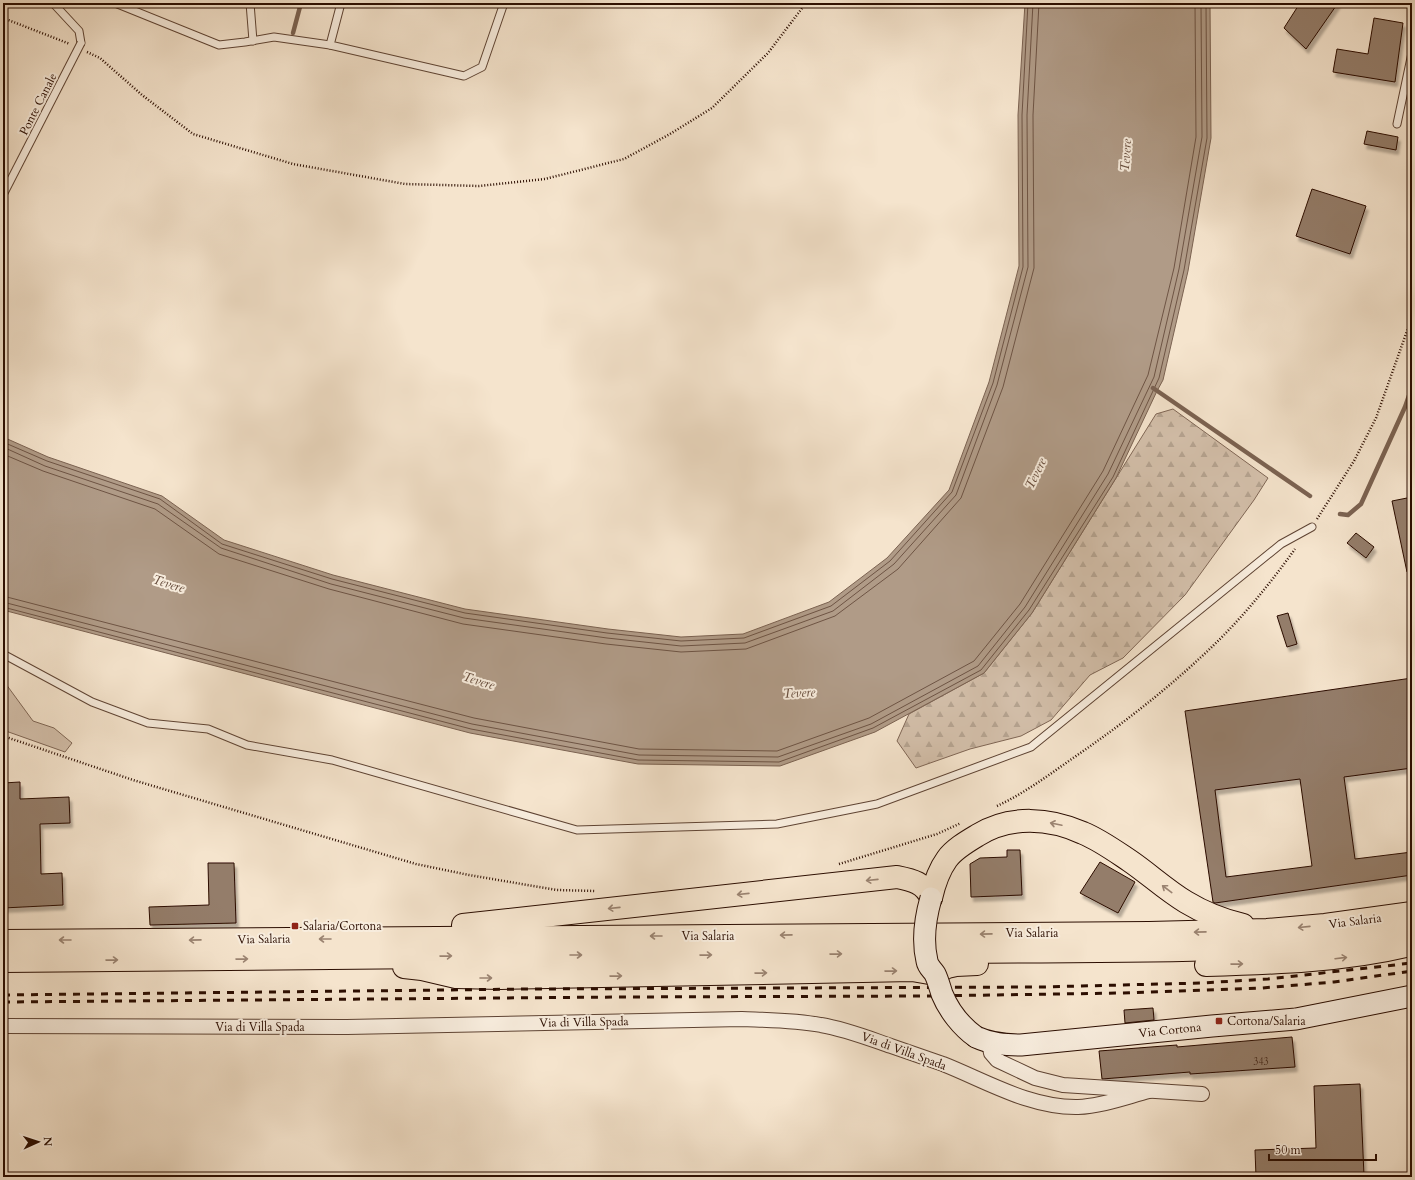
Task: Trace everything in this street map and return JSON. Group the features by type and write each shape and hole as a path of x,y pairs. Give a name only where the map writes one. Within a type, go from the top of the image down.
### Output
{"main road":[{"path":"364,938 502,920 897,877 947,859 974,837 984,831 998,825 1016,821 1030,821 1059,825 1083,833 1131,861 1175,895 1206,913 1223,920 1267,930"},
{"path":"931,898 934,887 947,859"},
{"path":"897,877 909,879 922,885 931,898"},
{"name":"Via Salaria","path":"3,941 1149,933 1267,930 1325,925 1412,913"},
{"name":"Via Salaria","path":"3,961 1188,951 1306,945 1412,931"},
{"path":"337,957 422,969 464,978 912,970 935,974 947,967 961,964 1192,965 1274,963 1368,954 1412,944"}],"street":[{"path":"931,898 935,907 939,926 939,953 935,974 948,1006 962,1024 982,1040"},
{"name":"Via Cortona","path":"982,1040 1021,1046 1212,1026 1296,1019 1412,996"},
{"name":"Via di Villa Spada","path":"3,1026 347,1027 742,1019 772,1020 821,1025 857,1034 942,1064 1012,1094 1053,1105 1078,1107 1091,1106 1149,1091"},
{"name":"Via di Villa Spada","path":"982,1040 997,1060 1026,1075 1044,1081 1063,1085 1202,1094"}],"lane":[{"name":"Ponte Canale","path":"3,195 81,43 79,30 54,3"},
{"path":"115,3 125,5 220,45 274,37 330,45 464,76 482,67 504,3"},
{"path":"250,3 252,41"},
{"path":"330,45 341,3"},
{"path":"1397,124 1412,53"},
{"path":"3,654 92,702 148,723 208,729 247,745 332,760 577,830 777,824 877,804 1031,747 1281,544 1312,527"}],"path":[{"path":"86,51 100,58 142,95 193,134 293,164 405,184 478,186 545,179 624,159 670,134 712,108 768,53 806,3"},
{"path":"3,18 72,45"},
{"path":"992,808 1035,785 1100,740 1162,692 1220,639 1266,588 1312,527 1354,461 1376,418 1412,317"},
{"path":"3,736 133,780 416,864 469,875 558,890 596,891"},
{"path":"837,865 937,834 964,821"}],"green space":[{"path":"1173,409 1268,478 1254,500 1185,595 1123,658 1090,675 1051,720 1021,736 970,749 916,768 897,741 909,714 984,673 1032,613 1156,414"},
{"path":"3,680 33,721 54,728 72,743 65,752 3,730"}],"water":[{"name":"Tevere","path":"1025,3 1210,3 1211,138 1188,271 1163,380 1116,478 1032,613 984,673 875,732 780,766 638,764 470,733 3,610 3,437 48,457 162,496 224,540 333,575 465,609 608,629 681,637 743,634 829,602 887,558 949,490 989,382 1019,266 1018,115"}],"building":[{"path":"1300,3 1338,3 1306,49 1284,28"},
{"path":"1374,18 1403,23 1395,82 1333,72 1337,49 1368,54"},
{"path":"1367,131 1398,137 1396,150 1364,144"},
{"path":"1312,189 1366,206 1350,254 1296,236"},
{"path":"1412,497 1412,571 1407,572 1392,501"},
{"path":"1356,533 1374,547 1366,558 1347,543"},
{"path":"1288,613 1297,644 1287,647 1277,616"},
{"path":"1412,678 1412,768 1344,777 1355,859 1412,852 1412,875 1215,903 1213,902 1185,711","holes":["1300,779 1312,866 1226,877 1215,790"]},
{"path":"20,782 20,799 69,797 70,823 40,824 41,874 62,873 63,905 3,908 3,783"},
{"path":"1007,850 1020,850 1022,895 971,897 970,864 980,858 1007,857"},
{"path":"1100,862 1135,882 1118,913 1080,893"},
{"path":"208,863 234,863 236,923 150,925 149,907 209,905"},
{"path":"1153,1008 1154,1020 1125,1023 1124,1010"},
{"path":"1292,1037 1295,1067 1190,1074 1190,1072 1102,1079 1099,1051 1177,1045 1177,1047"},
{"path":"1360,1084 1364,1176 1256,1177 1255,1150 1316,1148 1314,1086"}],"waterway":[{"path":"293,33 301,3"},
{"path":"1340,514 1348,515 1361,504 1405,407 1412,387"},
{"path":"1153,388 1310,496"}],"railway":[{"path":"3,995 531,989 1041,987 1202,983 1268,979 1412,963"},
{"path":"3,1002 926,996 1123,993 1262,988 1334,982 1412,971"}],"place":[{"name":"Salaria/Cortona","path":"295,926"},
{"name":"Cortona/Salaria","path":"1219,1021"}]}
